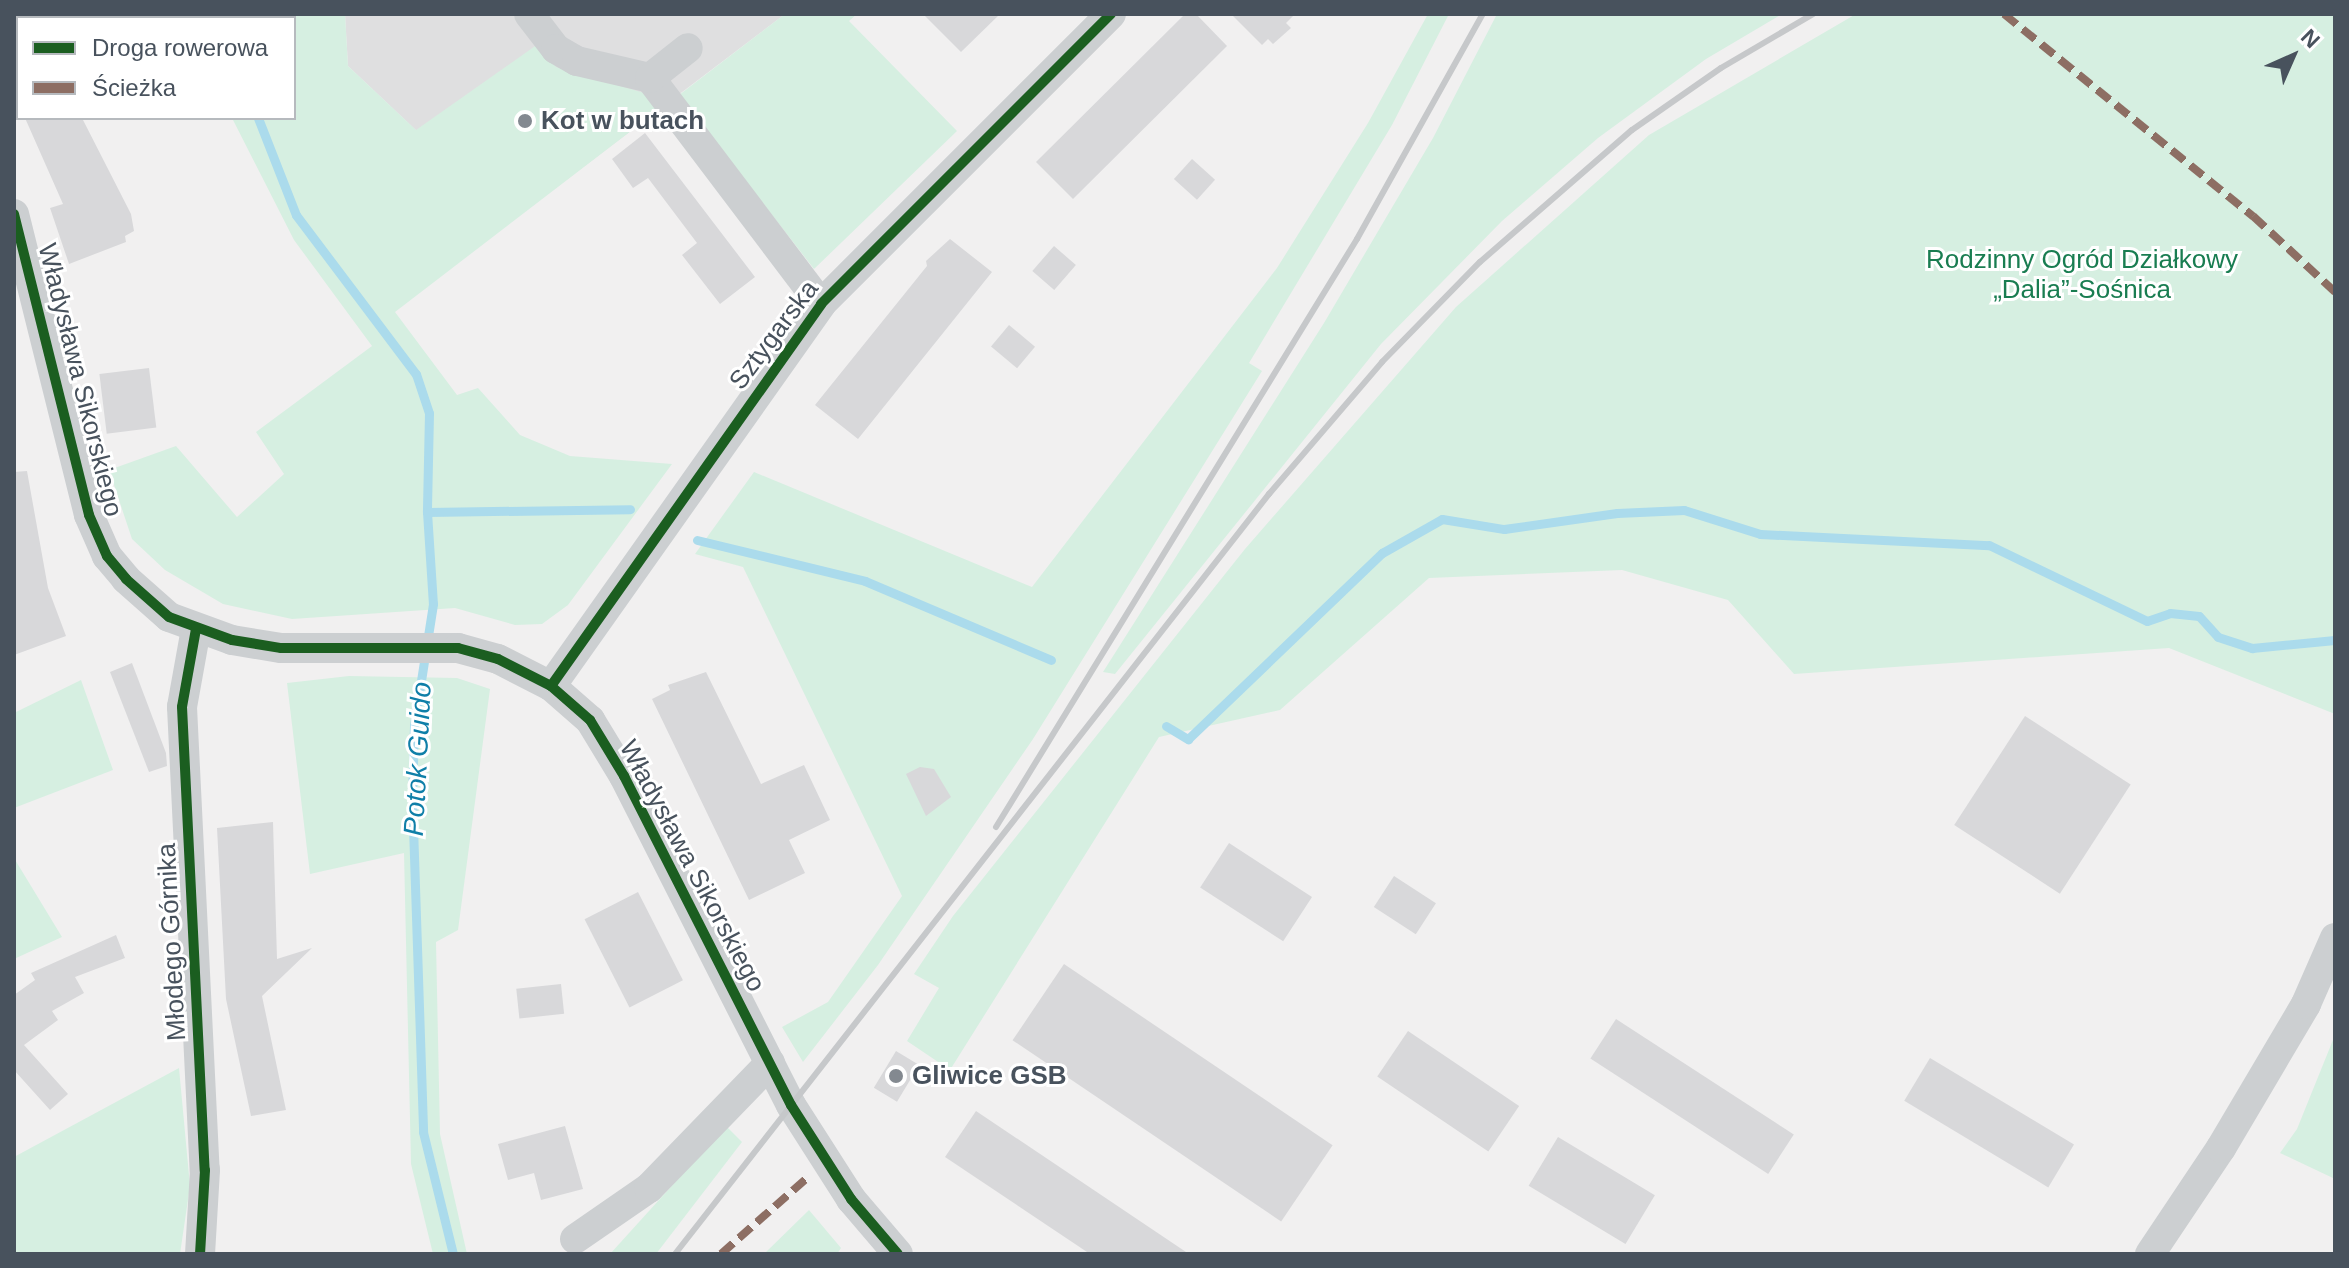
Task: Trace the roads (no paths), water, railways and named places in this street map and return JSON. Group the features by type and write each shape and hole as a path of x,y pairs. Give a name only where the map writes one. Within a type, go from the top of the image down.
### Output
{"street":[{"path":"529,14 556,49 577,61 650,78 821,304"},
{"name":"Sztygarska","path":"551,686 821,304 1111,14"},
{"path":"650,78 688,48"},
{"name":"Władysława Sikorskiego","path":"14,214 89,515 107,556 143,598 196,629 281,648 458,648 498,659 551,686 590,720 624,776 770,1063 851,1199 898,1254"},
{"name":"Młodego Górnika","path":"196,629 182,707 205,1170 200,1254"},
{"path":"2150,1254 2221,1148 2306,1004 2335,938"},
{"path":"575,1239 649,1188 770,1063"}],"waterway":[{"name":"Potok Guido","path":"259,120 296,215 416,374 429,413 427,512 433,604 414,726 412,796 423,1132 453,1254"},
{"path":"427,512 630,509"},
{"path":"1166,726 1188,739 1382,553 1442,519 1504,529 1617,513 1684,510 1760,534 1989,545 2147,621 2170,613 2199,616 2218,637 2252,648 2335,640"},
{"path":"697,540 865,581 1051,660"}],"railway":[{"path":"996,827 1357,239 1483,14"},
{"path":"675,1254 1269,494 1382,362 1480,262 1632,130 1721,68 1813,14"}],"place":[{"name":"Kot w butach","path":"525,121"},
{"name":"Gliwice GSB","path":"896,1076"}],"park label":[{"name":"Rodzinny Ogród Działkowy „Dalia”-Sośnica","path":"2082,275"}]}
